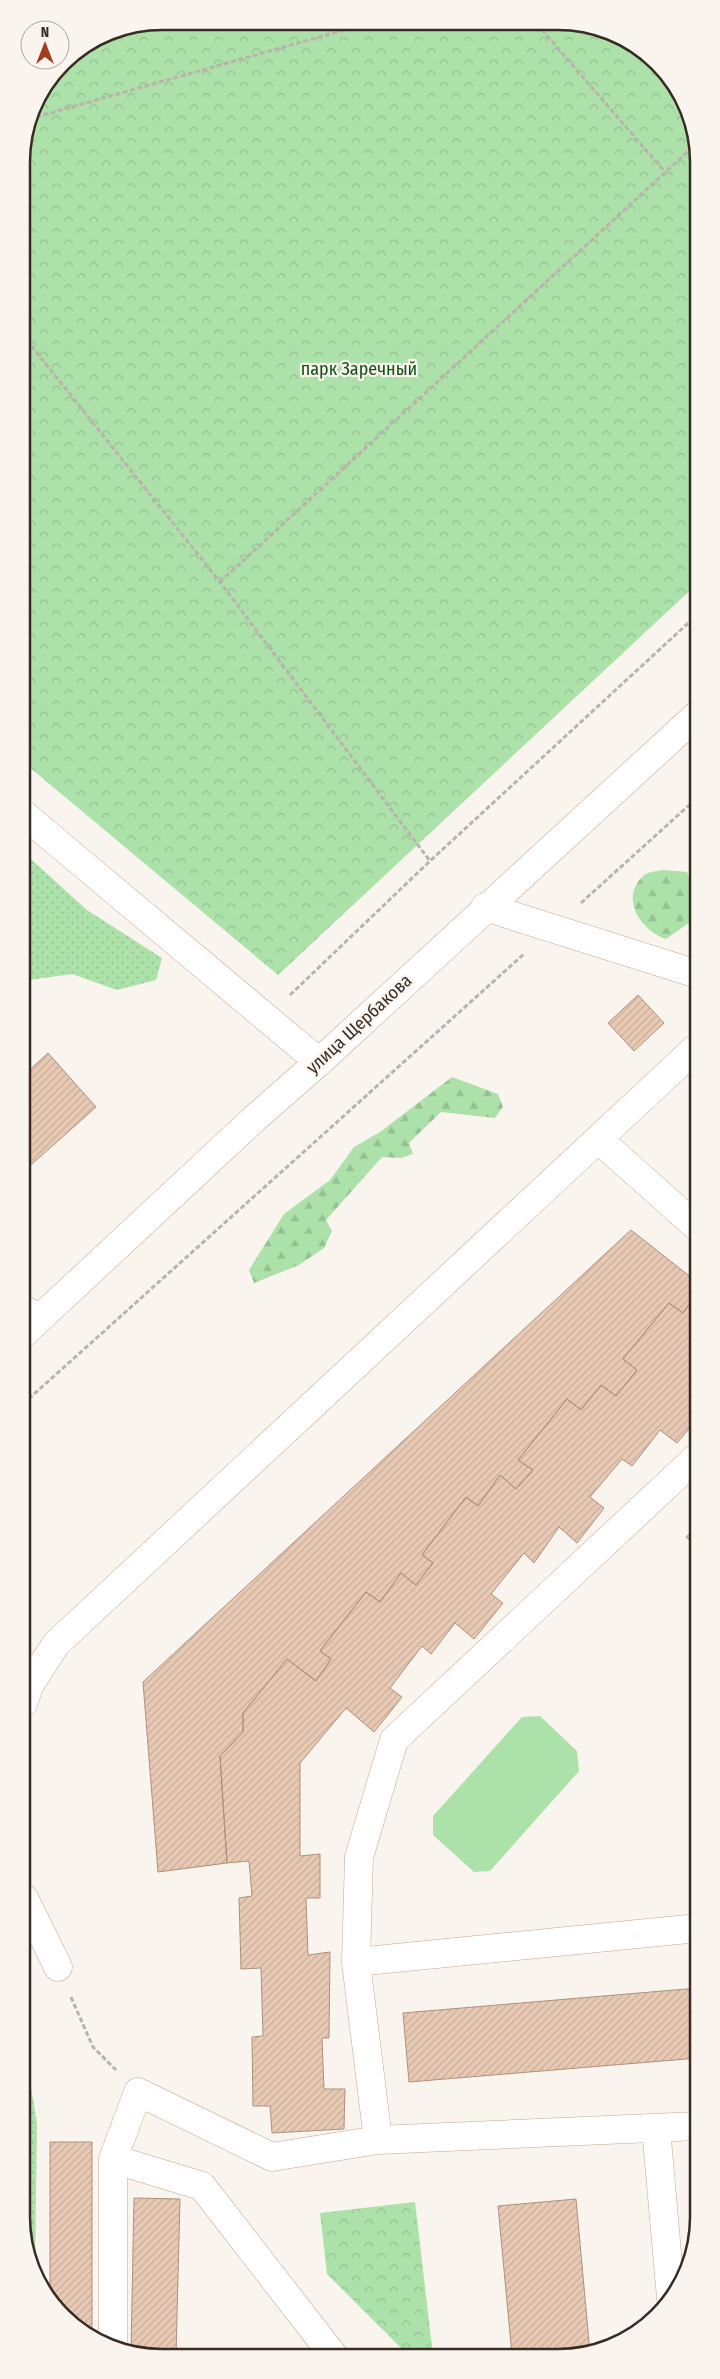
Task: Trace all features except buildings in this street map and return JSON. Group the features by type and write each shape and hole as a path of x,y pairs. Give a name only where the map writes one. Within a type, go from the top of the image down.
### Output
{"main road":[{"name":"улица Щербакова","path":"30,1319 319,1062 690,721"},
{"path":"30,820 268,1017 319,1062"},
{"path":"486,907 690,972"},
{"path":"30,1684 56,1644 690,1054"},
{"path":"598,1139 690,1221"},
{"path":"378,2140 356,1962 359,1858 394,1740 690,1463"},
{"path":"30,1910 58,1967"},
{"path":"356,1962 690,1929"},
{"path":"113,2339 113,2159 138,2092 272,2157 378,2140 690,2126"},
{"path":"656,2128 670,2286"},
{"path":"113,2159 202,2186 328,2349"}],"path":[{"path":"38,117 344,30"},
{"path":"542,30 665,172"},
{"path":"220,582 689,150"},
{"path":"30,344 220,582 430,860"},
{"path":"268,1017 430,860 690,620"},
{"path":"30,1398 690,804"},
{"path":"58,1967 93,2047 138,2092"}],"green space":[{"name":"парк Заречный","path":"162,30 567,30 600,37 638,57 663,82 672,96 686,128 690,153 690,591 278,975 30,768 30,153 34,128 40,111 57,82 75,63 89,52 111,40 128,34"},
{"path":"30,858 87,910 162,958 156,980 117,990 72,974 30,980"},
{"path":"663,870 687,872 690,881 690,922 666,939 657,935 641,921 633,903 633,893 637,884 644,875"},
{"path":"452,1077 498,1094 503,1107 495,1118 441,1112 409,1143 413,1154 401,1158 382,1157 326,1220 332,1231 324,1248 299,1265 254,1283 249,1270 284,1214 330,1180 354,1147 380,1132"},
{"path":"540,1716 577,1751 579,1771 490,1871 474,1872 433,1835 433,1816 522,1717"},
{"path":"30,2081 37,2123 35,2252 30,2226"},
{"path":"415,2202 432,2349 402,2349 327,2274 320,2213"}]}
